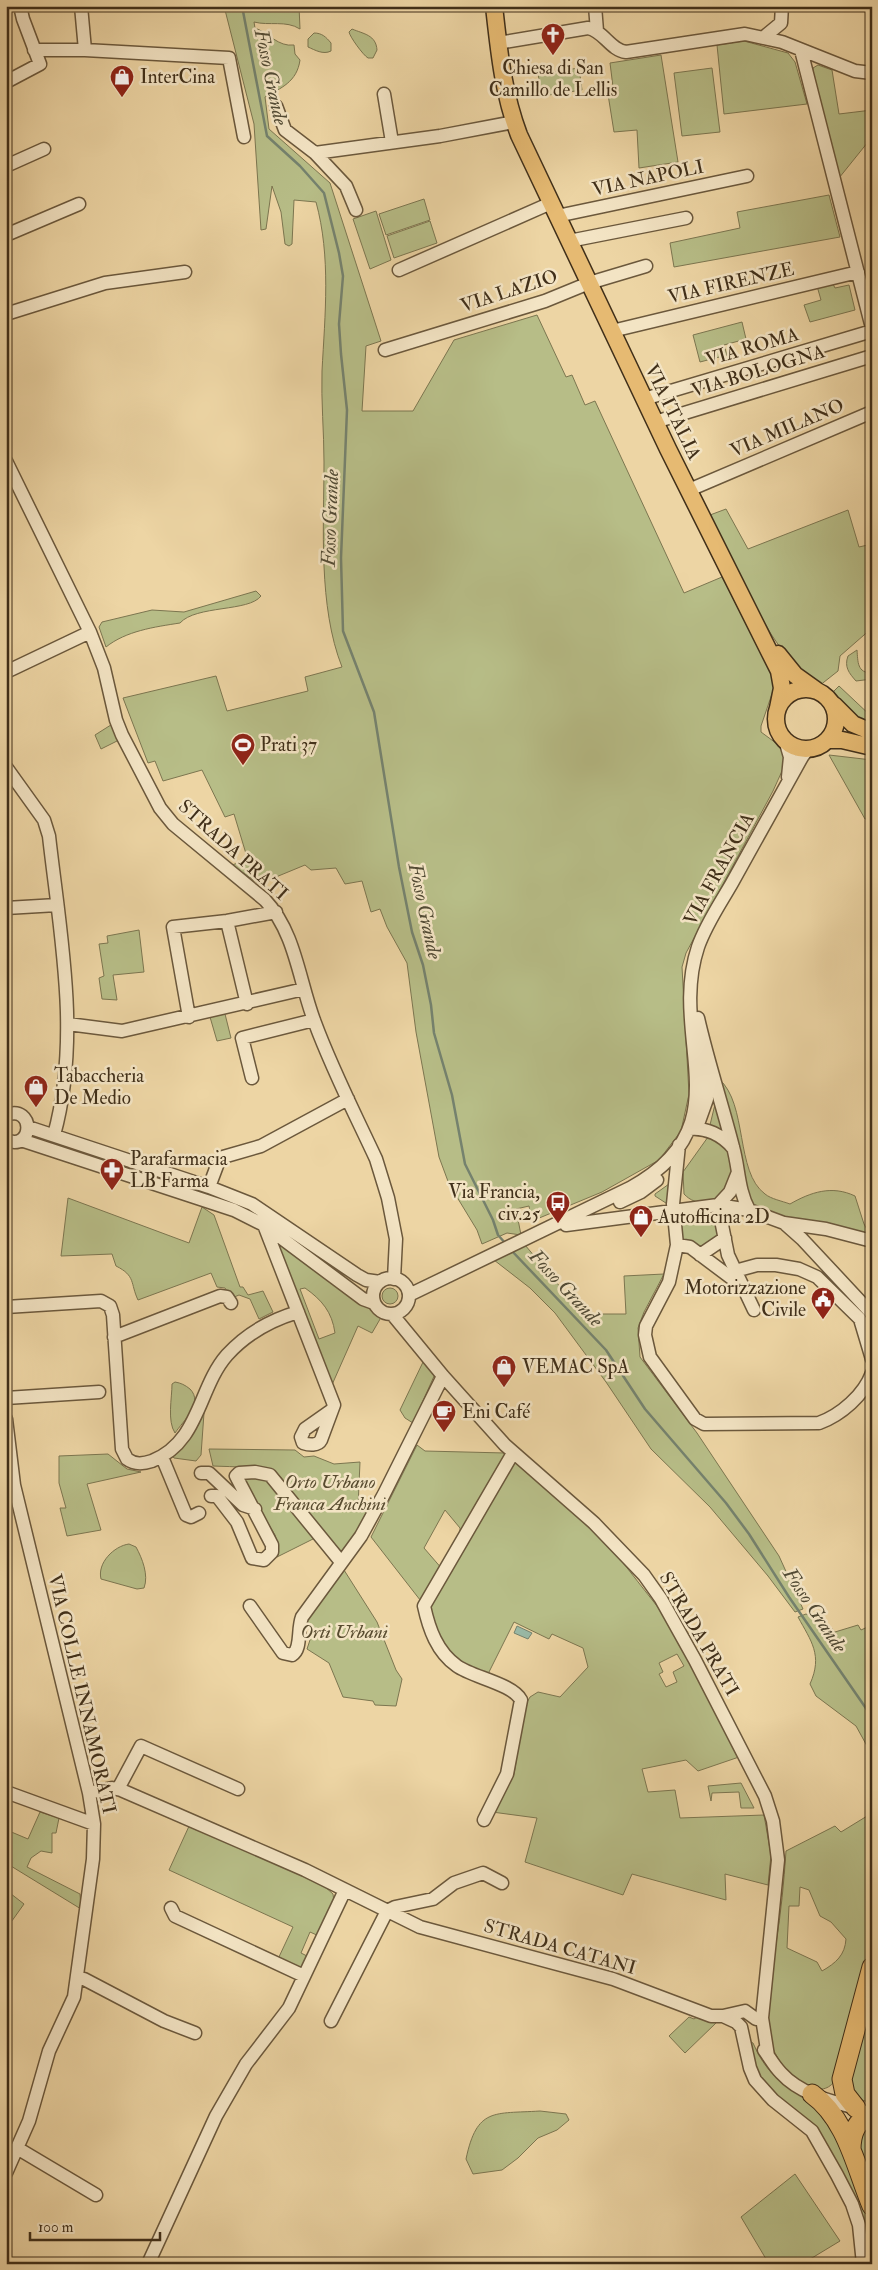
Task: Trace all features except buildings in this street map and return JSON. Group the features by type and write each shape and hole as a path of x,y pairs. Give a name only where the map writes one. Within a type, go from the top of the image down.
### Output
{"highway":[{"path":"851,2150 854,2129 866,2111 845,2094 842,2079 872,1967"},
{"path":"842,2079 815,2095 831,2110 851,2150 872,2206"}],"main road":[{"name":"VIA ITALIA","path":"494,6 504,88 514,122 655,422 764,636 782,682 778,708"},
{"name":"VIA ITALIA","path":"764,636 795,675 816,690"},
{"path":"831,701 835,708 836,725 828,740 819,746 808,749 793,746 785,740 777,725 778,708 789,693 807,688 816,690 831,701 845,718 872,732"},
{"path":"828,740 848,741 872,747"}],"street":[{"path":"6,82 40,64 20,6"},
{"path":"81,6 85,50"},
{"path":"595,6 597,31"},
{"path":"782,6 780,23 782,42"},
{"path":"764,37 780,23"},
{"path":"498,43 588,28 597,31 618,50 626,52 745,34 782,42 855,72 872,73"},
{"path":"34,50 85,50 229,58 244,137"},
{"path":"801,50 858,272 868,287 872,330"},
{"path":"384,94 392,142"},
{"path":"276,106 285,130 315,153 346,186 356,210"},
{"path":"315,153 514,122"},
{"path":"6,166 44,149"},
{"name":"VIA NAPOLI","path":"554,209 747,176"},
{"path":"6,235 79,204"},
{"path":"399,270 554,209"},
{"path":"569,241 686,218"},
{"name":"VIA LAZIO","path":"385,350 545,301 589,283 646,266"},
{"path":"6,314 105,283 185,272"},
{"name":"VIA FIRENZE","path":"612,331 858,272"},
{"name":"VIA ROMA","path":"644,398 872,330"},
{"name":"VIA BOLOGNA","path":"655,422 872,356"},
{"name":"VIA MILANO","path":"689,490 872,412"},
{"name":"STRADA PRATI","path":"7,464 90,632 104,668 116,720 160,808 173,824 252,888 276,912 288,935 314,1020 376,1159 388,1198 396,1239 394,1279"},
{"path":"6,672 90,632"},
{"name":"VIA FRANCIA","path":"785,740 790,757 788,783"},
{"name":"VIA FRANCIA","path":"408,1300 492,1255 567,1220 645,1180 668,1159 693,1129 696,1099 690,997 695,958 702,938 808,749"},
{"path":"6,767 44,820 47,828 67,991 68,1024 64,1075 54,1135"},
{"path":"6,908 57,905"},
{"path":"189,1016 173,927 228,921 276,912"},
{"path":"228,921 247,1004"},
{"name":"VIA FRANCIA","path":"692,976 694,1002 705,1051 719,1090 734,1150 742,1196 749,1210"},
{"path":"68,1024 122,1032 304,989"},
{"path":"252,1078 242,1038 314,1020"},
{"name":"VIA FRANCIA","path":"567,1220 600,1211 641,1192 662,1176 678,1159 707,1099 705,1051"},
{"path":"209,1187 218,1163 223,1156 261,1146 348,1099"},
{"path":"6,1114 15,1113 26,1121 28,1127 22,1140"},
{"path":"28,1127 209,1187 265,1211 370,1282 394,1279 404,1285 408,1300 409,1334"},
{"path":"693,1129 718,1135 734,1150"},
{"path":"6,1152 6,1141 22,1140 234,1210 264,1225 363,1299 374,1303 381,1312 398,1313 408,1300"},
{"name":"VIA FRANCIA","path":"680,1145 673,1212 678,1245 674,1279 669,1282 646,1326 646,1348 650,1357 695,1419 704,1424 819,1423 833,1418 864,1389 872,1373"},
{"path":"738,1172 730,1192 718,1205 728,1255 754,1310"},
{"name":"VIA FRANCIA","path":"641,1192 645,1180"},
{"path":"675,1181 679,1194 683,1199 692,1206 700,1208"},
{"name":"VIA FRANCIA","path":"541,1231 582,1222 718,1205 749,1210"},
{"path":"749,1210 784,1223 826,1229 872,1241"},
{"path":"784,1223 802,1239 872,1314"},
{"path":"264,1225 334,1405 332,1410"},
{"path":"700,1256 725,1238"},
{"path":"678,1245 690,1247 743,1287"},
{"path":"735,1271 757,1265 776,1265 799,1269 817,1277 860,1319 872,1359"},
{"path":"374,1303 374,1292 380,1282"},
{"path":"114,1337 220,1296 227,1297 231,1303"},
{"path":"6,1307 100,1301 110,1306 113,1315 124,1454 127,1460 136,1464 162,1457 192,1426 200,1411 211,1381 225,1357 237,1345 260,1328 298,1312"},
{"name":"STRADA PRATI","path":"392,1314 443,1376 514,1453 594,1523 644,1575 661,1599 698,1664 765,1796 773,1821 778,1860 776,1894 769,1946 770,1958 762,2018 768,2056"},
{"path":"250,1606 283,1653 288,1655 294,1653 298,1648 298,1626 302,1617 361,1536 443,1376"},
{"path":"6,1398 100,1392"},
{"name":"VIA COLLE INNAMORATI","path":"6,1419 14,1485 89,1793 94,1824 93,1859 74,1996 49,2051 28,2121 6,2173"},
{"path":"484,1820 507,1774 521,1700 519,1696 505,1688 464,1670 449,1659 433,1637 424,1606 514,1453"},
{"path":"162,1457 186,1515 190,1517 199,1514"},
{"path":"202,1473 209,1473 243,1505 255,1509"},
{"path":"211,1496 217,1496 227,1508 237,1522 250,1555 255,1560 261,1561 270,1556 272,1545 255,1509 236,1476 239,1473 266,1474 274,1478 341,1562"},
{"path":"89,1793 112,1788 118,1789 141,1746 238,1790"},
{"name":"STRADA CATANI","path":"118,1789 289,1863 432,1931 589,1972 711,2016 745,2012 756,2018"},
{"path":"6,1792 94,1824"},
{"path":"331,2021 387,1911 433,1899 454,1883 483,1873 502,1883"},
{"path":"148,2264 216,2116 246,2064 289,2008 345,1890"},
{"path":"171,1908 175,1916 304,1976"},
{"name":"STRADA PRATI","path":"769,1946 764,1957 756,2018 759,2039 768,2056 784,2076 815,2095 866,2111"},
{"path":"74,1996 84,1979 84,1950 80,1947"},
{"path":"84,1979 164,2021 195,2033"},
{"path":"723,2016 757,2001"},
{"path":"723,2016 736,2022 741,2027 750,2068 762,2090 810,2129 820,2143 852,2204 859,2225 863,2264"},
{"path":"17,2148 96,2195"}],"green space":[{"path":"224,6 299,6 300,29 283,24 254,22 255,28 278,42 294,45 295,54 300,60 296,74 292,79 265,97 269,129 330,183 381,341 366,346 362,411 413,411 454,340 537,315 566,377 572,375 585,405 595,401 684,593 722,577 776,682 761,726 761,732 784,749 787,760 773,791 686,953 682,967 689,1094 681,1131 659,1160 602,1192 532,1221 529,1206 516,1209 521,1235 507,1233 482,1244 477,1230 449,1184 439,1157 416,1032 407,963 387,927 380,909 371,912 362,881 345,884 336,868 311,870 305,865 259,884 232,865 249,859 234,814 225,817 202,770 163,781 155,761 148,763 123,698 216,676 227,711 308,691 305,677 342,667 334,643 329,618 324,566 322,382 326,286 321,223 316,202 294,200 292,244 289,246 285,244 281,212 272,186 266,229 261,230 254,124"},
{"path":"352,29 372,38 377,50 373,58 368,58 357,46 349,32"},
{"path":"314,33 322,35 331,43 331,51 316,51 308,47 308,39"},
{"path":"744,41 788,53 795,62 807,104 724,114 717,45"},
{"path":"661,55 678,162 639,168 637,130 614,132 607,88 613,87 610,63"},
{"path":"818,65 832,70 839,114 872,110 872,137 839,178 813,78 813,68"},
{"path":"579,68 582,90 542,96 538,74"},
{"path":"712,68 720,132 682,136 674,73"},
{"path":"829,195 840,237 674,267 670,243 740,228 737,212"},
{"path":"424,199 430,220 386,235 379,214"},
{"path":"376,211 391,260 370,269 353,219"},
{"path":"430,221 437,243 394,258 387,236"},
{"path":"832,282 835,288 849,285 855,310 810,322 804,305 821,300 817,286"},
{"path":"742,322 746,339 724,345 727,355 700,362 693,335"},
{"path":"726,509 748,549 848,510 859,547 872,544 872,628 840,656 838,671 819,686 792,665 771,634 744,586 710,515"},
{"path":"256,591 261,596 255,601 234,607 198,613 180,623 131,633 106,647 99,627 102,622 152,610 184,612"},
{"path":"857,650 859,666 863,671 872,673 872,679 856,681 849,672 847,667 848,656"},
{"path":"839,686 872,717 872,726 853,716 833,697 833,692"},
{"path":"114,723 119,740 101,749 95,735"},
{"path":"829,755 872,760 872,818 865,819"},
{"path":"139,930 144,972 113,975 117,1000 102,999 99,978 104,976 99,944 108,943 107,936"},
{"path":"225,1014 231,1038 217,1041 210,1017"},
{"path":"719,1079 728,1090 734,1104 749,1170 756,1184 765,1194 773,1199 790,1204 822,1191 838,1191 855,1196 864,1224 871,1237 749,1210"},
{"path":"716,1100 726,1132 710,1125"},
{"path":"708,1137 722,1141 734,1163 730,1181 722,1195 711,1201 694,1201 684,1194 683,1172"},
{"path":"669,1184 669,1205 655,1196 655,1194"},
{"path":"68,1198 189,1243 202,1207 214,1215 240,1287 243,1287 248,1295 263,1291 273,1312 259,1319 250,1299 239,1295 232,1298 225,1288 217,1287 211,1273 138,1300 132,1280 127,1273 116,1266 112,1254 61,1256"},
{"path":"715,1216 718,1238 696,1246 682,1238 681,1219 684,1219 686,1223 711,1222"},
{"path":"273,1234 346,1293 362,1304 383,1314 372,1333 358,1326 331,1387","holes":["305,1288 325,1307 334,1326 335,1333 319,1339 300,1289"]},
{"path":"525,1245 583,1314 626,1314 624,1276 664,1274 644,1312 638,1328 640,1357 697,1433 779,1556 803,1609 795,1612 768,1576 710,1507 651,1449 606,1382 555,1313 530,1288 494,1260"},
{"path":"390,1288 396,1290 398,1296 396,1302 390,1304 384,1302 382,1296 384,1290"},
{"path":"424,1360 435,1374 413,1423 405,1418 400,1410"},
{"path":"175,1382 183,1384 190,1389 194,1394 195,1400 191,1412 175,1433 171,1422 170,1409 172,1384"},
{"path":"200,1413 204,1413 201,1455 196,1461 174,1458 169,1452"},
{"path":"417,1445 425,1451 505,1453 588,1526 624,1564 664,1615 739,1757 698,1771 686,1760 642,1769 648,1792 675,1790 680,1818 764,1815 771,1855 768,1885 725,1874 726,1900 632,1874 623,1895 525,1862 537,1818 492,1812 514,1774 525,1706 530,1697 538,1692 560,1697 588,1667 583,1648 552,1634 549,1639 514,1622 488,1674 452,1658 439,1640 429,1610 460,1550 460,1528 445,1510 424,1548 443,1570 424,1605 371,1537","holes":["677,1654 684,1666 673,1672 677,1682 666,1687 659,1674 663,1672 659,1663"]},
{"name":"Orto Urbano Franca Anchini","path":"209,1449 295,1450 304,1457 314,1456 334,1464 360,1462 358,1507 370,1513 341,1553 279,1475 255,1468 213,1466"},
{"path":"108,1454 127,1469 141,1472 87,1484 101,1530 67,1536 60,1508 66,1508 59,1483 59,1456"},
{"path":"240,1477 270,1479 315,1538 277,1557 278,1546 275,1535"},
{"path":"129,1544 136,1547 142,1561 146,1578 144,1588 137,1589 101,1579 100,1573 108,1556 123,1545"},
{"name":"Orti Urbani","path":"344,1570 377,1622 396,1670 402,1679 396,1706 375,1705 373,1701 343,1697 329,1663 307,1649 311,1637 307,1620"},
{"path":"806,1614 826,1622 835,1632 858,1625 861,1630 872,1625 872,1755 856,1726 816,1696 810,1684 814,1674 814,1649 798,1617"},
{"path":"741,1783 754,1808 741,1808 739,1792 712,1793 711,1801 708,1786"},
{"path":"40,1812 59,1818 56,1833 52,1833 52,1853 41,1851 31,1858 27,1867 80,1894 81,1909 6,1863 6,1835 9,1831 28,1839"},
{"path":"872,1813 872,1947 838,2075 829,2087 818,2089 805,2084 789,2073 778,2058 767,2031 768,2008 781,1909 786,1851 835,1826 841,1832","holes":["800,1887 809,1890 820,1916 831,1922 846,1939 842,1954 832,1965 822,1971 817,1962 787,1948 789,1906 799,1906"]},
{"path":"190,1824 323,1885 333,1894 334,1902 319,1936 310,1932 301,1953 309,1957 303,1970 278,1959 293,1927 169,1870"},
{"path":"6,1890 24,1904 9,1925 6,1924"},
{"path":"872,1980 872,2103 855,2098 847,2075"},
{"path":"689,2017 694,2019 697,2017 716,2023 685,2053 669,2036"},
{"path":"751,2042 768,2069 777,2078 827,2114 872,2222 872,2264 866,2264 860,2218 795,2113 757,2077"},
{"path":"540,2111 566,2114 569,2120 557,2130 538,2138 518,2158 502,2170 473,2174 466,2159 470,2142 482,2122 499,2114"},
{"path":"872,2121 872,2196 860,2165 860,2129"},
{"path":"795,2174 840,2241 802,2264 769,2264 741,2217"}],"shaded area":[{"path":"517,1626 532,1633 528,1639 514,1633"}],"waterway":[{"name":"Fosso Grande","path":"242,6 267,136 300,166 324,193 339,253 343,276 339,324 347,410 341,558 343,631 374,712 399,867 412,932 423,965 431,1005 434,1033 452,1095 465,1164 493,1220 498,1235 506,1244"},
{"name":"Fosso Grande","path":"511,1250 606,1350 645,1409 726,1503 749,1534 789,1597 872,1717"}],"place":[{"name":"Chiesa di San Camillo de Lellis","path":"553,56"},
{"name":"InterCina","path":"122,98"},
{"name":"Prati 37","path":"243,766"},
{"name":"Tabaccheria De Medio","path":"36,1108"},
{"name":"Parafarmacia LB Farma","path":"112,1191"},
{"name":"Via Francia, civ.25","path":"558,1224"},
{"name":"Autofficina 2D","path":"641,1238"},
{"name":"Motorizzazione Civile","path":"823,1320"},
{"name":"VEMAC SpA","path":"504,1388"},
{"name":"Eni Café","path":"444,1433"}]}
